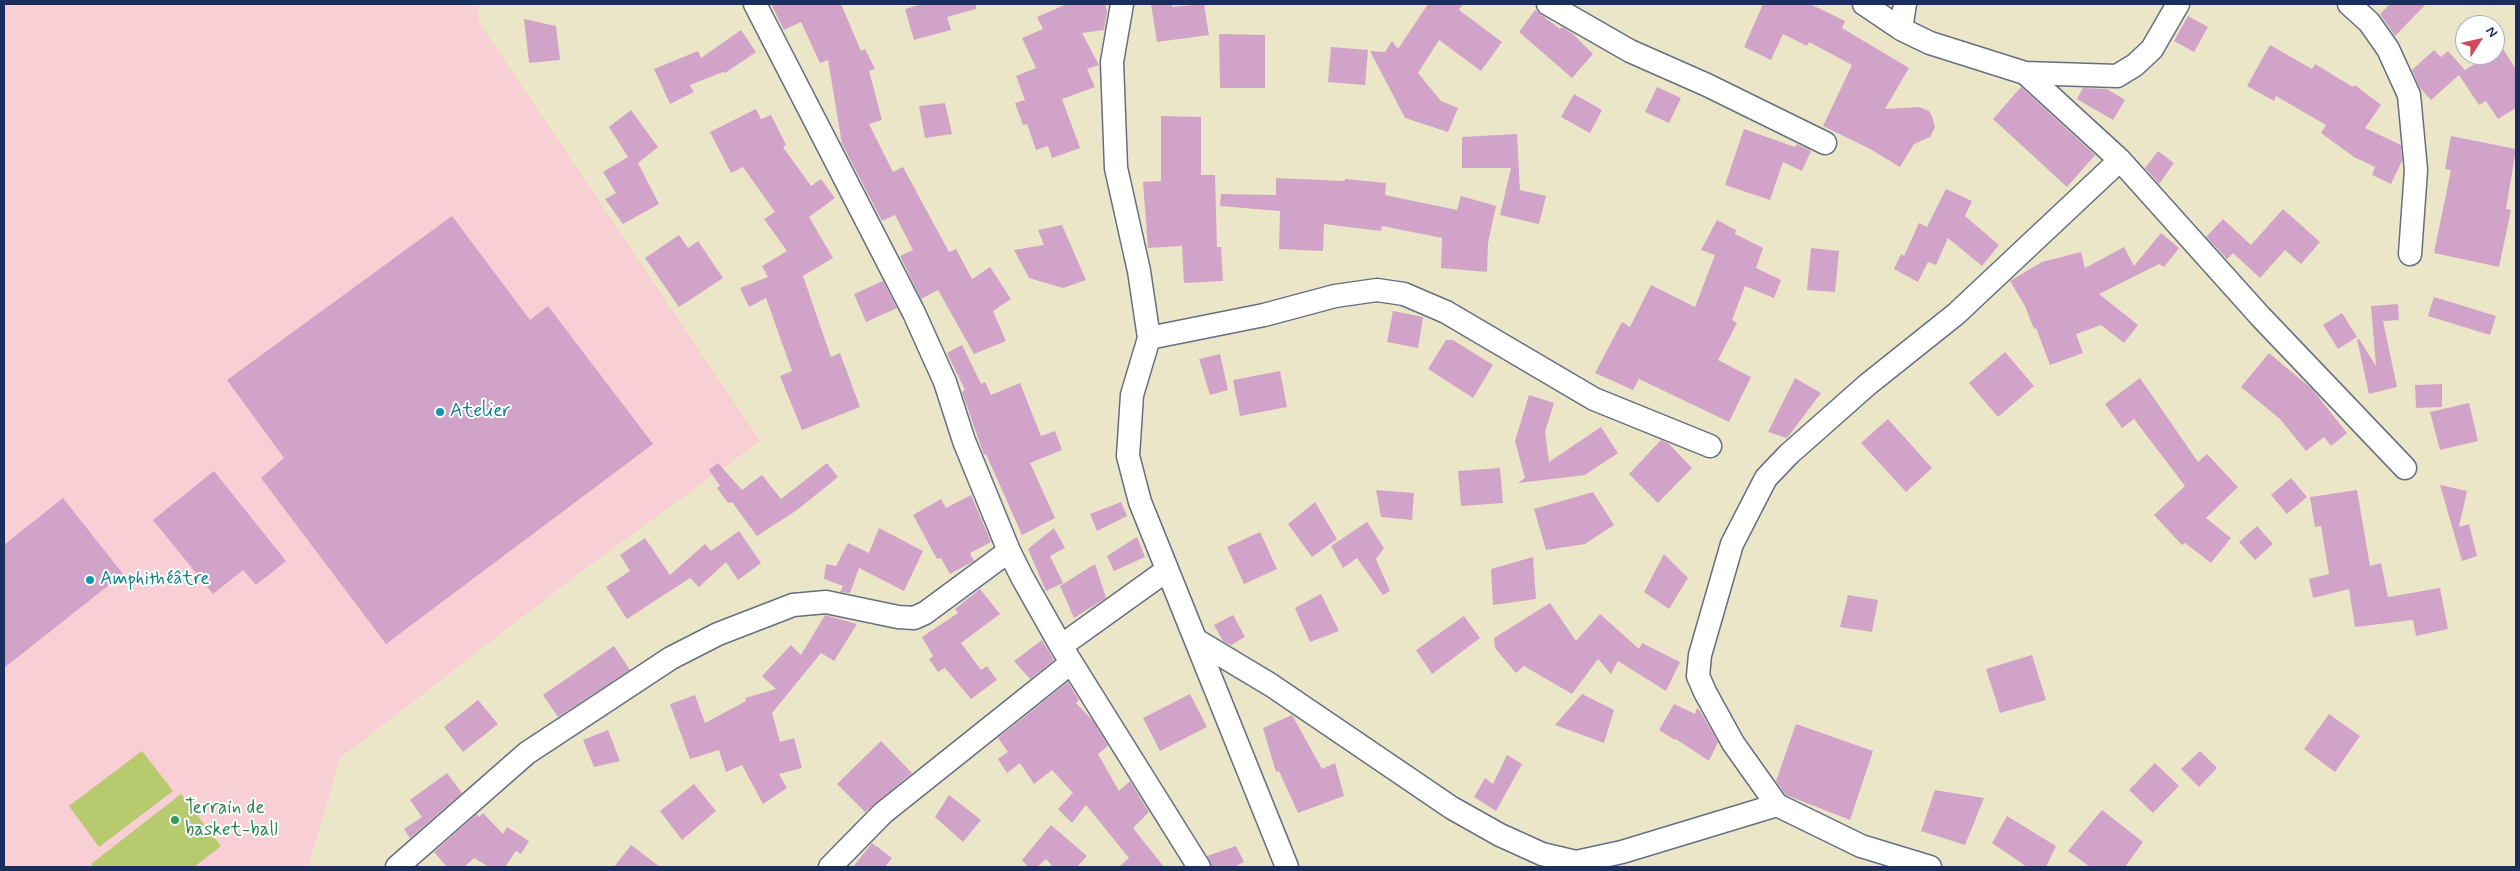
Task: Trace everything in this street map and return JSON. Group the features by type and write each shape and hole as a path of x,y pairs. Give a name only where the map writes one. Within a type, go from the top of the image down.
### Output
{"street":[{"path":"755,4 914,313 945,382 964,441 1009,551 1066,655 1199,867"},
{"path":"1122,4 1112,62 1116,168 1139,271 1149,338 1132,395 1128,456 1140,502 1287,867"},
{"path":"1548,4 1630,51 1707,85 1826,143"},
{"path":"1864,4 1901,29 1930,43 2025,74 2117,76 2136,65 2152,49 2178,4"},
{"path":"1901,29 1905,4"},
{"path":"2349,4 2369,22 2388,49 2409,95 2416,170 2410,254"},
{"path":"2025,74 2120,160 2260,316 2405,468"},
{"path":"1930,867 1861,846 1777,805 1733,742 1698,676 1700,655 1732,544 1766,478 1789,454 1867,385 1956,314 2120,160"},
{"path":"1149,338 1264,315 1335,296 1377,290 1404,294 1446,312 1594,400 1710,446"},
{"path":"397,867 527,753 671,658 718,634 792,605 826,602 898,618 914,618 925,613 1009,551"},
{"path":"830,867 883,813 1167,570"},
{"path":"1196,640 1271,685 1452,808 1500,835 1542,854 1576,865 1777,805"}],"shaded area":[{"path":"4,4 478,4 479,22 760,441 578,574 340,758 308,867 4,867"}],"green space":[{"name":"Terrain de basket-ball","path":"142,751 173,791 99,847 69,806"},
{"name":"Terrain de basket-ball","path":"181,794 221,846 194,867 94,867 91,864"}],"building":[{"path":"771,4 841,4 861,51 865,49 875,69 869,71 882,120 869,124 893,172 903,167 949,252 956,249 972,279 990,267 1011,299 993,311 1006,341 974,354 938,290 921,299 900,256 913,250 895,215 882,221 842,144 828,60 820,63 801,22 784,30"},
{"path":"922,4 976,4 976,9 947,17 951,30 914,40 905,9"},
{"path":"1067,4 1105,4 1107,11 1104,30 1082,33 1099,65 1087,69 1095,87 1062,99 1080,148 1052,158 1048,146 1036,150 1027,124 1023,125 1015,103 1025,100 1016,76 1036,68 1022,38 1043,29 1037,17"},
{"path":"1151,4 1172,4 1172,7 1204,4 1209,35 1157,42"},
{"path":"1428,4 1463,4 1459,10 1502,42 1481,71 1439,40 1418,73 1441,101 1458,108 1448,132 1405,118 1370,51 1385,52 1392,41 1398,49"},
{"path":"1763,4 1810,4 1845,21 1842,28 1909,68 1885,109 1919,107 1929,111 1935,127 1930,137 1914,144 1900,167 1870,149 1823,126 1852,65 1809,42 1807,46 1783,34 1771,60 1744,47"},
{"path":"2390,4 2426,4 2395,36 2380,14"},
{"path":"1535,10 1560,29 1562,27 1572,33 1593,54 1572,78 1519,32"},
{"path":"2188,16 2208,27 2194,52 2174,41"},
{"path":"524,19 556,26 560,60 529,63"},
{"path":"741,30 756,52 725,73 723,72 690,85 694,92 670,104 654,69 698,51 701,58"},
{"path":"1219,34 1265,35 1265,88 1220,88"},
{"path":"2270,45 2312,69 2315,64 2353,87 2355,85 2381,105 2365,128 2401,145 2402,161 2391,184 2372,175 2375,167 2354,157 2321,133 2326,125 2276,96 2274,101 2247,86"},
{"path":"1331,47 1368,50 1365,85 1328,82"},
{"path":"2434,50 2441,57 2448,51 2455,59 2455,65 2461,65 2465,70 2473,65 2505,65 2505,52 2516,69 2516,108 2498,119 2486,101 2479,105 2459,75 2431,100 2420,88 2412,70"},
{"path":"1657,87 1681,98 1669,123 1645,112"},
{"path":"2021,87 2095,155 2067,187 1993,119"},
{"path":"2083,88 2107,89 2125,100 2113,120 2077,99"},
{"path":"1574,94 1602,110 1590,133 1561,117"},
{"path":"945,103 952,134 925,138 919,106"},
{"path":"756,109 761,119 771,115 786,145 783,147 811,186 821,179 835,198 809,217 833,258 803,276 831,357 840,353 860,407 802,430 780,376 792,371 766,298 749,307 740,288 768,277 762,266 787,251 764,219 775,212 743,167 731,173 710,132"},
{"path":"631,110 658,147 638,163 659,204 623,224 605,199 616,193 603,172 628,157 609,127"},
{"path":"1161,116 1201,117 1201,175 1215,175 1217,247 1221,247 1223,281 1184,283 1182,246 1148,248 1143,182 1161,181"},
{"path":"1744,129 1795,147 1797,144 1811,151 1802,171 1783,162 1770,200 1725,185"},
{"path":"1517,134 1520,190 1546,196 1539,224 1500,215 1511,168 1462,168 1462,137"},
{"path":"2451,136 2516,149 2506,209 2511,210 2499,267 2434,253 2451,170 2445,169"},
{"path":"2158,151 2174,163 2159,184 2145,168"},
{"path":"1276,178 1345,181 1345,179 1386,183 1385,195 1457,210 1461,196 1496,206 1488,243 1487,272 1441,268 1442,238 1382,226 1381,231 1324,224 1323,251 1279,249 1280,211 1220,206 1221,194 1276,195"},
{"path":"1946,189 1972,201 1965,216 1999,245 1982,266 1948,238 1936,265 1928,262 1918,282 1894,269 1901,254 1904,256 1919,223 1927,227"},
{"path":"2283,209 2320,242 2301,264 2285,250 2260,278 2233,253 2227,259 2206,237 2223,219 2251,245"},
{"name":"Atelier","path":"452,216 530,320 548,306 653,444 386,644 261,478 284,458 227,380"},
{"path":"1717,220 1736,230 1735,234 1763,248 1756,268 1781,280 1774,298 1745,286 1732,320 1737,323 1718,360 1751,377 1729,422 1639,379 1633,390 1595,373 1622,322 1630,327 1651,285 1695,307 1715,255 1701,250"},
{"path":"1062,225 1086,280 1063,288 1029,278 1014,250 1044,245 1038,230"},
{"path":"2161,233 2179,248 2164,267 2159,264 2099,294 2138,325 2124,343 2101,325 2076,334 2083,353 2050,365 2036,328 2034,329 2025,306 2010,281 2042,262 2081,252 2085,268 2124,247 2134,266"},
{"path":"679,235 688,248 698,241 723,278 679,307 645,258"},
{"path":"1811,248 1839,251 1835,292 1807,290"},
{"path":"883,281 897,308 866,322 854,294"},
{"path":"2434,297 2496,316 2490,335 2428,316"},
{"path":"2398,304 2399,320 2383,321 2397,387 2369,394 2357,339 2359,339 2376,366 2371,306"},
{"path":"1393,311 1423,317 1418,348 1387,342"},
{"path":"2342,313 2357,337 2338,349 2323,325"},
{"path":"1446,340 1453,340 1493,365 1473,398 1428,369"},
{"path":"962,345 981,384 985,382 991,395 1020,383 1041,436 1055,431 1062,450 1030,463 1055,518 1022,535 986,454 984,455 962,392 965,390 947,353"},
{"path":"2005,352 2034,386 1998,417 1969,383"},
{"path":"2269,353 2312,389 2347,433 2331,446 2324,437 2306,451 2280,419 2241,387"},
{"path":"1220,354 1228,390 1210,395 1199,359"},
{"path":"1280,371 1287,407 1240,416 1233,380"},
{"path":"1795,378 1821,393 1787,438 1768,432"},
{"path":"2140,378 2198,462 2207,454 2238,487 2206,518 2231,538 2211,563 2185,543 2182,545 2154,515 2185,486 2134,419 2122,428 2105,404"},
{"path":"2442,384 2442,407 2416,408 2415,385"},
{"path":"1529,395 1554,403 1545,432 1549,462 1601,427 1618,453 1585,475 1518,483 1525,478 1515,441"},
{"path":"2469,403 2478,441 2440,450 2430,412"},
{"path":"1888,419 1932,468 1906,492 1861,443"},
{"path":"1661,440 1668,443 1692,468 1658,503 1629,474"},
{"path":"718,463 742,490 762,475 781,499 827,463 838,477 797,510 757,536 732,502 728,503 717,488 720,486 709,470"},
{"path":"1500,468 1503,503 1461,506 1458,471"},
{"path":"214,471 286,561 256,585 243,570 213,594 153,520"},
{"path":"2291,478 2307,497 2287,514 2271,495"},
{"path":"2440,485 2467,491 2459,527 2469,524 2477,556 2462,561"},
{"path":"1376,490 1414,493 1412,520 1381,517"},
{"path":"2357,490 2370,566 2381,563 2388,597 2440,588 2448,629 2416,636 2413,620 2355,627 2349,589 2313,598 2309,579 2329,574 2321,526 2315,527 2310,497"},
{"path":"1593,492 1614,525 1585,544 1546,550 1534,509"},
{"path":"971,495 991,542 970,553 974,561 950,574 941,558 937,559 913,515 941,499 946,508"},
{"name":"Amphithéâtre","path":"63,498 123,574 4,668 4,545"},
{"path":"1121,502 1127,516 1097,531 1090,514"},
{"path":"1315,502 1337,539 1312,557 1288,524"},
{"path":"1367,522 1384,548 1376,559 1390,591 1383,595 1357,558 1343,568 1331,546"},
{"path":"2257,526 2273,544 2255,560 2239,542"},
{"path":"879,528 923,551 904,591 859,568 850,593 840,592 843,586 824,579 826,564 836,566 848,543 869,553"},
{"path":"1054,528 1065,548 1050,556 1063,583 1046,591 1028,549"},
{"path":"739,531 761,563 738,580 726,562 699,587 690,578 627,619 606,587 630,571 620,555 645,538 670,575 705,544 711,551"},
{"path":"1260,532 1277,569 1244,584 1227,547"},
{"path":"1137,537 1145,557 1114,571 1107,556"},
{"path":"1664,554 1688,578 1669,609 1644,592"},
{"path":"1533,557 1536,599 1493,605 1491,569"},
{"path":"1095,564 1106,598 1074,618 1060,586"},
{"path":"980,589 1000,614 961,643 981,670 987,666 997,680 971,699 945,668 938,672 929,659 933,656 922,637 958,613 955,609"},
{"path":"1321,594 1339,631 1310,642 1295,608"},
{"path":"1848,595 1878,600 1872,632 1840,627"},
{"path":"1550,603 1576,641 1600,614 1639,649 1642,643 1680,662 1666,691 1618,661 1611,674 1598,659 1572,694 1524,666 1516,673 1495,648 1494,638"},
{"path":"825,615 857,624 834,661 821,653 772,713 780,742 794,738 802,768 779,774 787,788 763,804 742,765 726,772 719,750 690,759 670,704 695,695 705,723 746,701 745,698 776,689 762,676 791,645 801,655"},
{"path":"1233,615 1245,637 1231,645 1223,641 1214,625"},
{"path":"1464,616 1480,638 1432,674 1416,650"},
{"path":"1042,640 1054,660 1030,679 1014,661"},
{"path":"614,646 630,670 558,717 543,695"},
{"path":"2032,655 2046,700 2000,713 1986,669"},
{"path":"1068,682 1079,700 1076,703 1093,721 1108,746 1098,754 1119,791 1130,781 1149,812 1133,828 1164,867 1119,867 1129,858 1086,805 1072,823 1058,809 1073,793 1052,770 1034,784 1020,763 1007,773 998,759 1008,752 998,738"},
{"path":"1190,694 1207,727 1160,751 1143,718"},
{"path":"1582,694 1614,710 1604,743 1555,725"},
{"path":"478,700 498,724 463,752 444,727"},
{"path":"1674,704 1695,714 1697,708 1700,711 1718,742 1709,761 1659,730"},
{"path":"2329,714 2360,736 2335,772 2304,749"},
{"path":"1292,715 1322,769 1335,763 1344,796 1298,813 1279,771 1276,772 1263,728"},
{"path":"1796,724 1873,751 1850,820 1786,795 1776,781"},
{"path":"608,730 620,761 594,767 583,740"},
{"path":"881,741 912,773 865,812 837,784"},
{"path":"2200,751 2217,768 2199,787 2181,769"},
{"path":"1507,755 1522,764 1496,811 1474,797 1485,778 1493,784"},
{"path":"2155,763 2179,786 2153,813 2129,790"},
{"path":"447,773 462,793 410,838 404,829 422,817 410,800"},
{"path":"694,784 716,811 682,840 660,811"},
{"path":"1935,790 1984,798 1965,845 1921,831"},
{"path":"949,795 981,820 963,842 935,817"},
{"path":"2102,810 2143,842 2125,867 2090,867 2068,851"},
{"path":"483,813 503,834 507,827 529,841 521,854 516,851 505,867 489,867 474,858 464,867 447,867 434,852 477,814 479,817"},
{"path":"2007,816 2056,846 2046,867 2027,867 1992,843"},
{"path":"1051,825 1087,856 1077,867 1053,867 1046,859 1037,867 1028,867 1022,860"},
{"path":"872,843 892,858 885,867 853,867"},
{"path":"631,845 660,867 614,867"},
{"path":"1236,846 1244,862 1234,867 1212,867 1207,856"}],"place":[{"name":"Atelier","path":"440,412"},
{"name":"Amphithéâtre","path":"90,580"},
{"name":"Terrain de basket-ball","path":"175,820"}]}
